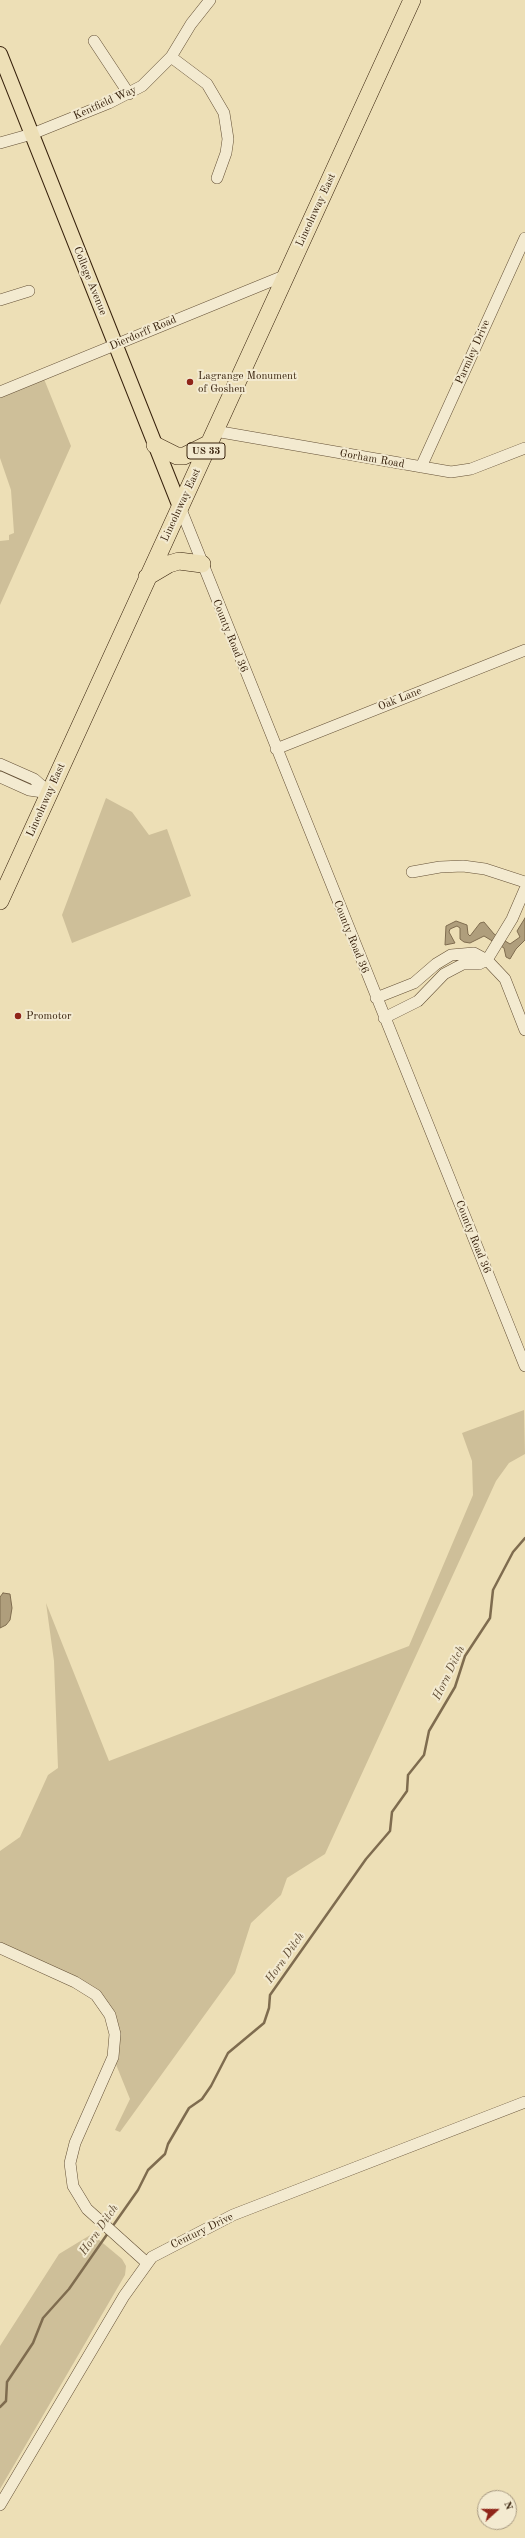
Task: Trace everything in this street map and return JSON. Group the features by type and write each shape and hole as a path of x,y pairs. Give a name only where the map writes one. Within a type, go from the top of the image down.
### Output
{"highway":[{"name":"Lincolnway East","path":"0,901 412,0"},
{"path":"155,445 177,456 184,456 213,437"},
{"path":"147,577 169,564 179,561 202,564"}],"main road":[{"name":"College Avenue","path":"0,54 180,507"}],"street":[{"name":"Kentfield Way","path":"0,143 32,134 129,94 155,76 171,57 199,13 210,0"},
{"path":"94,41 129,94"},
{"path":"171,57 207,84 224,113 228,140 217,178"},
{"name":"Parmley Drive","path":"421,467 525,238"},
{"name":"Dierdorff Road","path":"0,392 286,275"},
{"path":"0,300 29,291"},
{"name":"Gorham Road","path":"213,437 459,472 525,448"},
{"name":"County Road 36","path":"180,507 525,1366"},
{"name":"Oak Lane","path":"276,749 525,650"},
{"path":"0,764 34,779 50,794"},
{"path":"0,777 29,790 50,794"},
{"path":"412,872 440,866 463,866 485,869 525,882"},
{"path":"384,1018 418,1001 444,974 463,964 479,964 487,960 512,919 525,889"},
{"path":"376,998 414,984 436,964 451,955 474,953 487,960 505,979 525,1030"},
{"path":"0,1948 74,1982 96,1995 110,2015 116,2034 113,2057 75,2143 70,2163 76,2192 93,2216 147,2263"},
{"name":"Century Drive","path":"0,2505 124,2296 152,2257 169,2246 233,2215 525,2102"}],"shaded area":[{"path":"44,379 71,446 0,605 0,541 9,540 9,535 14,533 11,490 0,458 0,396"},
{"path":"106,798 132,812 149,835 167,829 191,896 72,943 62,915"},
{"path":"525,918 525,940 516,949 510,959 506,957 504,948 484,936 470,943 464,942 460,939 460,928 457,926 450,929 449,932 455,943 445,945 446,926 456,921 467,925 468,934 470,936 480,923 484,922 494,934 510,944 520,937 517,931"},
{"path":"524,1410 525,1454 509,1463 496,1481 325,1854 287,1878 281,1895 251,1923 235,1973 120,2132 115,2130 130,2099 113,2057 115,2034 96,1995 0,1948 0,1851 20,1837 48,1775 58,1768 54,1661 46,1603 109,1761 409,1646 473,1495 472,1461 462,1433"},
{"path":"3,1593 10,1594 12,1608 10,1620 6,1625 0,1628 0,1597"},
{"path":"92,2234 122,2259 126,2266 125,2275 0,2489 0,2346 59,2254"}],"waterway":[{"name":"Horn Ditch","path":"112,2227 138,2190 148,2170 165,2154 168,2144 189,2108 202,2099 211,2086 228,2053 264,2023 269,2008 270,1995 366,1859 390,1831 392,1812 407,1791 408,1775 424,1755 429,1731 455,1687 465,1656 490,1618 493,1590 513,1552 525,1538"},
{"name":"Horn Ditch","path":"0,2407 6,2401 7,2382 33,2343 43,2318 69,2289 108,2233"}],"place":[{"name":"Lagrange Monument of Goshen","path":"190,382"},
{"name":"Promotor","path":"18,1016"}]}
